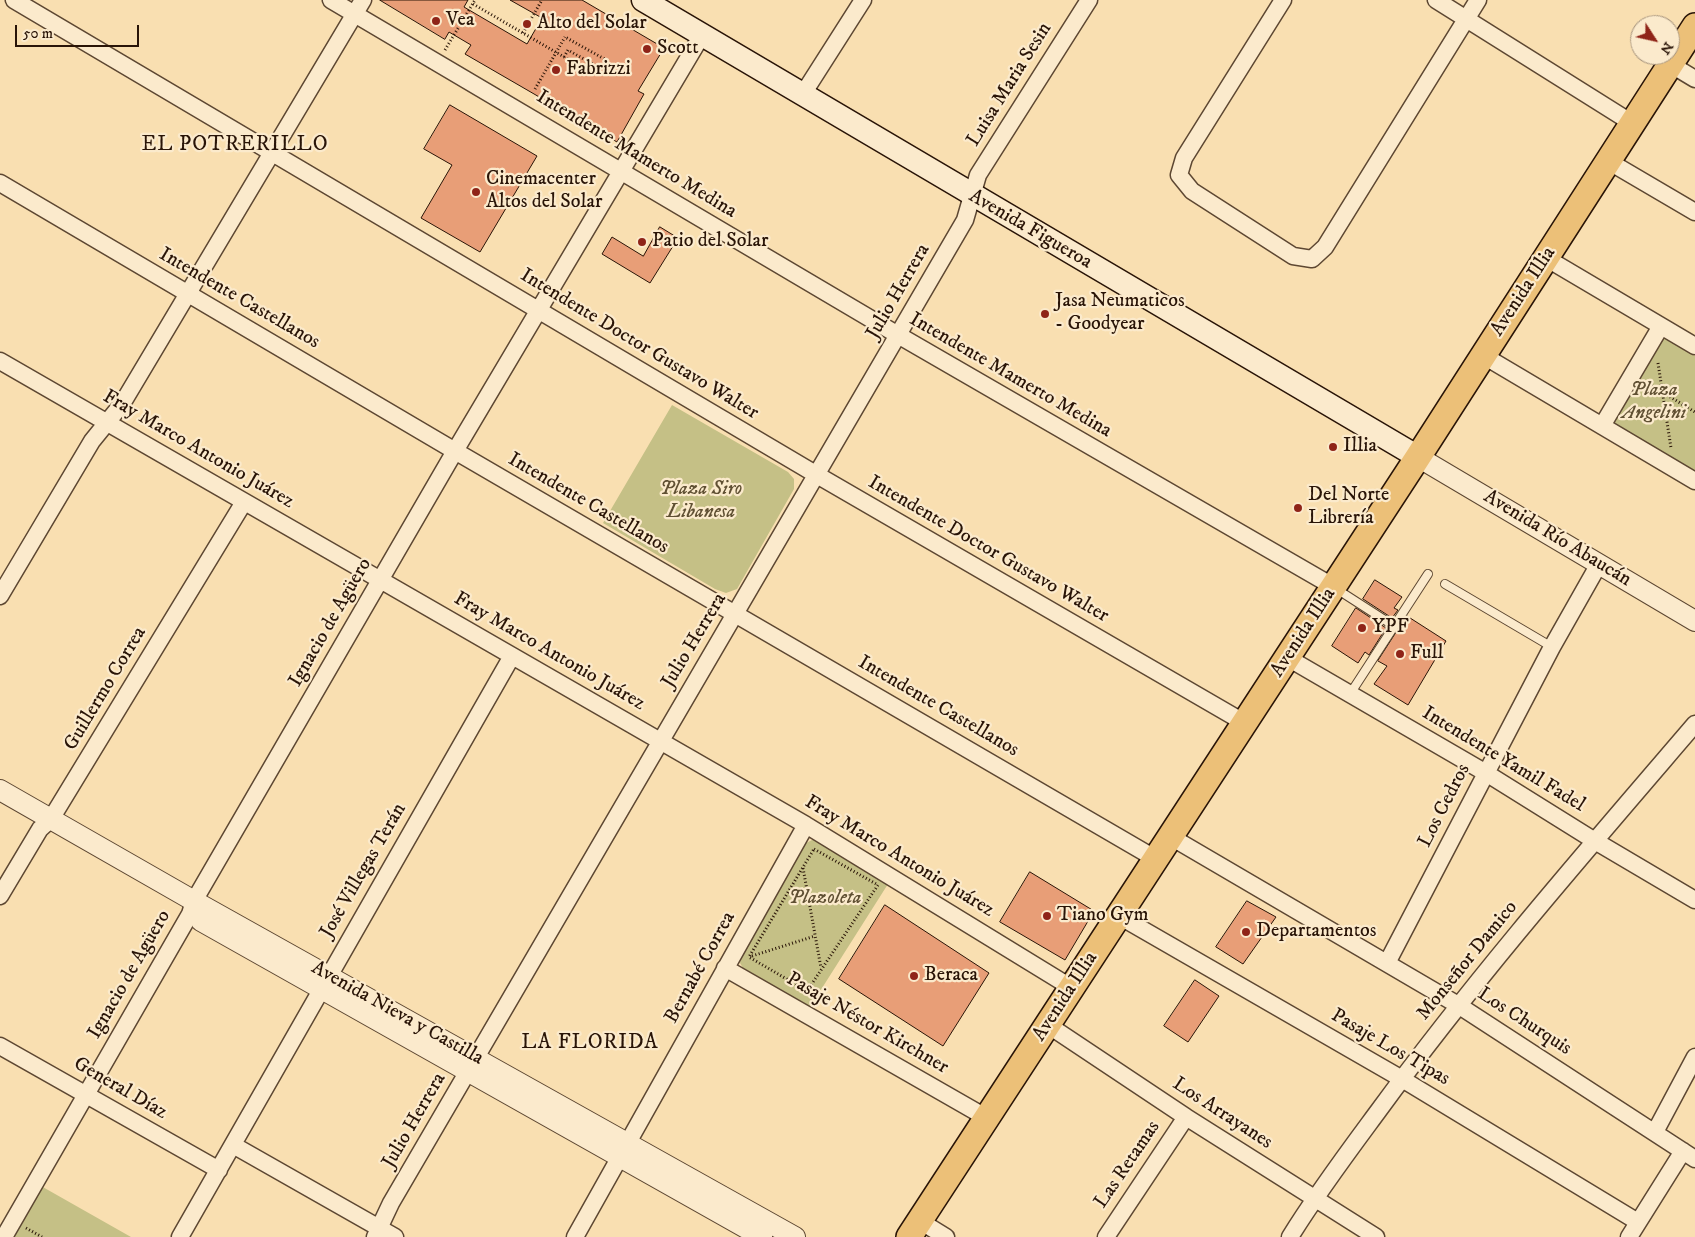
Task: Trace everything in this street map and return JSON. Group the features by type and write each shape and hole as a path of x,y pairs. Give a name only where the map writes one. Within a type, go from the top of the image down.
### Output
{"main road":[{"name":"Avenida Figueroa","path":"644,0 972,196 1418,457"},
{"name":"Avenida Illia","path":"1680,49 1695,26"},
{"name":"Avenida Illia","path":"915,1229 1484,356 1669,65"}],"street":[{"name":"Intendente Doctor Gustavo Walter","path":"14,0 817,475 1245,723"},
{"name":"Intendente Mamerto Medina","path":"331,0 359,7 437,63 898,335 1334,587"},
{"path":"803,94 863,0"},
{"name":"Luisa Maria Sesin","path":"972,196 978,175 1089,0"},
{"path":"1283,0 1184,158 1179,175 1192,191 1293,256 1312,259 1325,247 1478,0"},
{"path":"1436,0 1632,123"},
{"path":"0,596 92,441 122,404 359,7"},
{"name":"Ignacio de Agüero","path":"4,1237 456,451 702,35"},
{"path":"1672,65 1695,79"},
{"path":"1608,161 1695,212"},
{"name":"Intendente Castellanos","path":"0,183 1156,859"},
{"name":"Julio Herrera","path":"377,1233 392,1203 660,741 965,220 972,196"},
{"path":"1546,258 1658,332 1695,346"},
{"path":"1602,426 1658,332"},
{"path":"1484,356 1695,481"},
{"name":"Fray Marco Antonio Juárez","path":"0,361 806,825 1072,988"},
{"name":"Avenida Río Abaucán","path":"1418,457 1695,621"},
{"name":"Guillermo Correa","path":"0,896 244,502"},
{"name":"Los Cedros","path":"1387,963 1552,648 1599,564"},
{"name":"José Villegas Terán","path":"180,1237 512,656"},
{"name":"Intendente Yamil Fadel","path":"1288,658 1486,773 1595,841 1695,900"},
{"name":"Monseñor Damico","path":"1290,1237 1314,1198 1458,1005 1695,724"},
{"name":"Avenida Nieva y Castilla","path":"0,790 46,824 192,908 624,1150 795,1237"},
{"name":"Avenida Nieva y Castilla","path":"0,806 46,824"},
{"name":"Bernabé Correa","path":"575,1237 806,825"},
{"name":"Los Churquis","path":"1171,837 1458,1005 1689,1155"},
{"name":"Pasaje Los Tipas","path":"1118,916 1402,1079 1638,1222"},
{"name":"Pasaje Néstor Kirchner","path":"725,968 987,1118"},
{"name":"Los Arrayanes","path":"1048,1025 1186,1117 1376,1237"},
{"name":"General Díaz","path":"0,1046 219,1170"},
{"path":"1655,1132 1695,1057"},
{"name":"Las Retamas","path":"1106,1237 1186,1117"},
{"path":"233,1144 377,1233 395,1237"},
{"name":"Avenida Nieva y Castilla","path":"624,1150 762,1237"},
{"path":"1629,1237 1638,1222 1689,1155"},
{"path":"915,1229 946,1237"}],"lane":[{"path":"1350,694 1428,574"},
{"path":"1445,584 1552,648"},
{"path":"1334,587 1394,626"}],"path":[{"path":"523,33 542,0"},
{"path":"437,63 474,2 578,65"},
{"path":"535,89 565,37 608,62 603,70 568,50 564,57"},
{"path":"1658,332 1663,392 1672,455"},
{"path":"1633,374 1695,412"},
{"path":"796,841 803,867 822,969"},
{"path":"814,849 878,885 807,992 749,957 814,849"},
{"path":"725,968 749,957 816,936"},
{"path":"24,1226 42,1237"}],"green space":[{"name":"Plaza Angelini","path":"1650,329 1695,356 1695,474 1598,416"},
{"name":"Plaza Siro Libanesa","path":"672,405 788,472 794,479 794,489 737,589 726,593 715,589 603,523"},
{"name":"Plazoleta","path":"814,839 888,884 810,1007 743,968 740,963 741,957 804,844"},
{"path":"41,1186 131,1237 13,1237"}],"building":[{"path":"380,0 468,0 464,7 527,44 542,18 510,0 582,0 664,48 638,91 644,94 617,142 465,54 471,45 449,32 445,39"},
{"name":"Cinemacenter Altos del Solar","path":"450,105 537,156 480,252 421,218 452,165 424,149"},
{"path":"660,227 678,238 650,283 602,254 612,237 643,256"},
{"path":"1375,580 1402,597 1394,608 1398,610 1392,618 1363,599"},
{"path":"1356,608 1386,628 1369,655 1365,652 1358,663 1332,646"},
{"path":"1407,616 1446,641 1408,705 1374,684 1387,666 1378,661"},
{"name":"Tiano Gym","path":"1030,872 1094,911 1065,960 1000,922"},
{"name":"Departamentos","path":"1247,901 1276,917 1243,964 1216,947"},
{"name":"Beraca","path":"885,905 989,973 943,1046 839,979"},
{"path":"1195,980 1219,996 1188,1042 1164,1026"}],"place":[{"name":"Vea","path":"436,21"},
{"name":"Alto del Solar","path":"527,24"},
{"name":"Scott","path":"647,49"},
{"name":"Fabrizzi","path":"556,70"},
{"name":"Cinemacenter Altos del Solar","path":"476,192"},
{"name":"Patio del Solar","path":"642,242"},
{"name":"Jasa Neumaticos - Goodyear","path":"1045,314"},
{"name":"Illia","path":"1333,447"},
{"name":"Del Norte Librería","path":"1298,508"},
{"name":"YPF","path":"1362,628"},
{"name":"Full","path":"1400,654"},
{"name":"Tiano Gym","path":"1047,916"},
{"name":"Departamentos","path":"1246,932"},
{"name":"Beraca","path":"914,976"}],"district":[{"name":"EL POTRERILLO","path":"235,146"},
{"name":"LA FLORIDA","path":"590,1044"}]}
